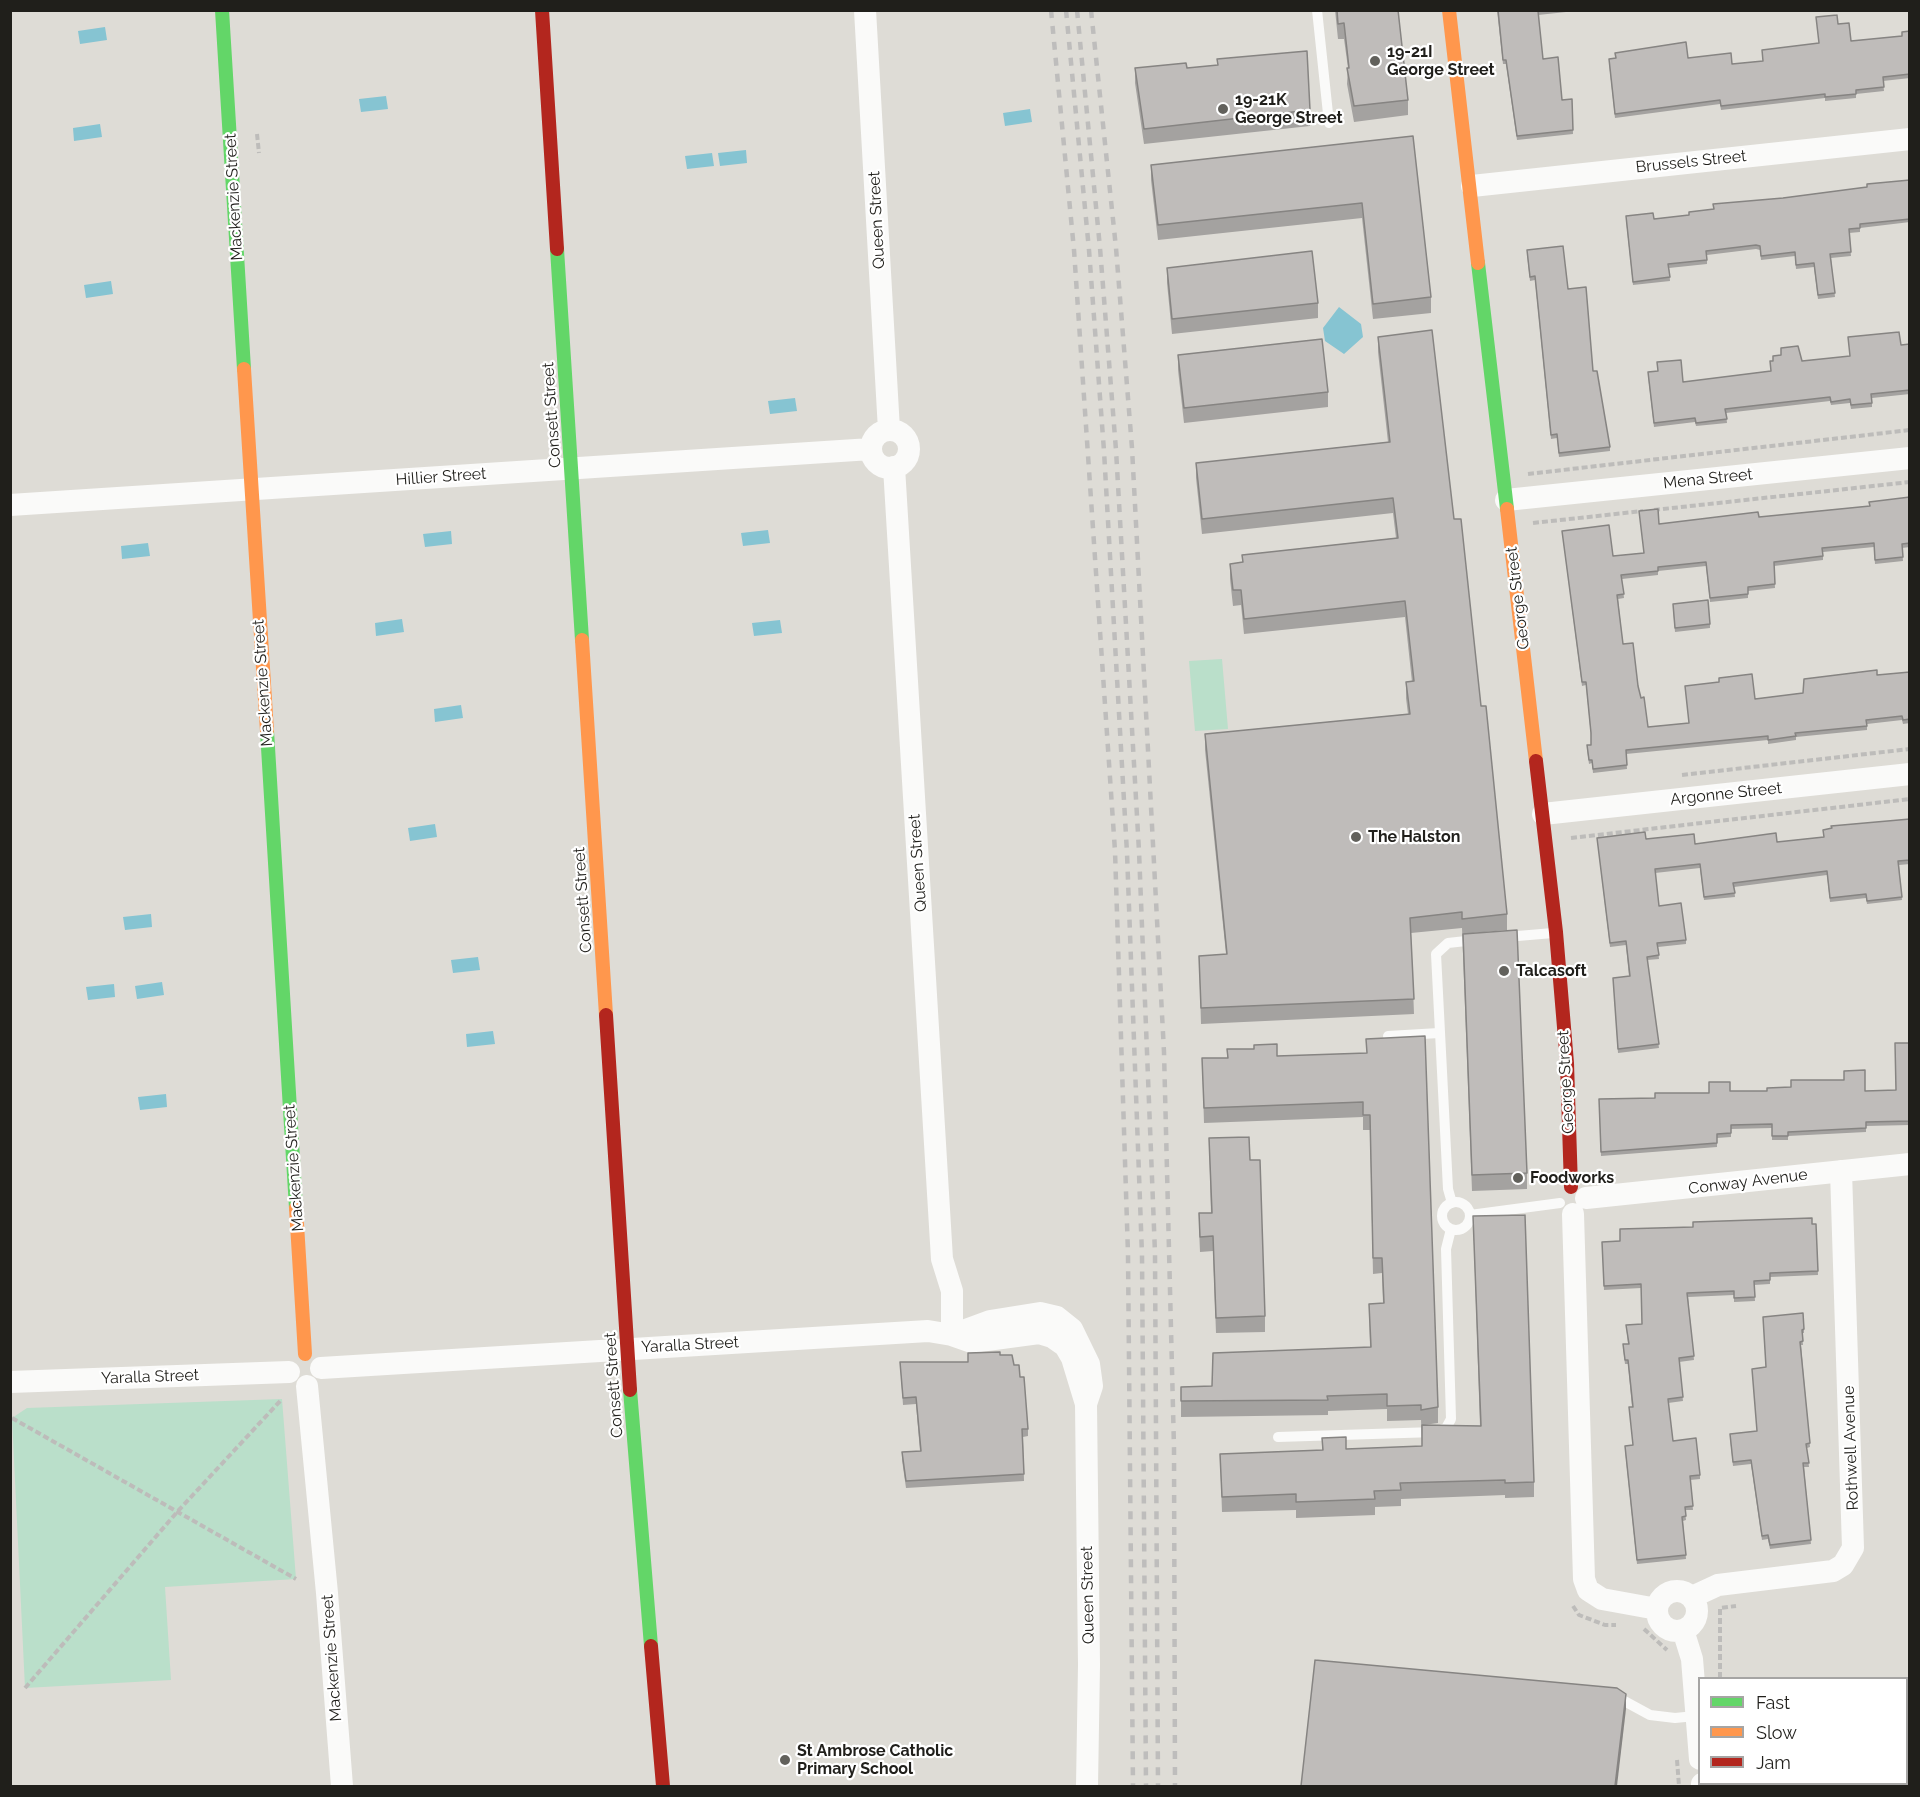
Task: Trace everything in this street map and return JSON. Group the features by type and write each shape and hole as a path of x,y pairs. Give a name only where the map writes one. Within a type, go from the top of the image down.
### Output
{"street":[{"name":"Mackenzie Street","path":"222,10 305,1370 327,1593 342,1786"},
{"name":"Consett Street","path":"542,10 628,1349 663,1786"},
{"name":"Queen Street","path":"865,10 889,430"},
{"name":"George Street","path":"1449,10 1472,186 1556,932 1567,1063 1584,1579 1588,1590 1602,1599 1657,1609"},
{"name":"Brussels Street","path":"1472,186 1910,139"},
{"path":"889,430 900,434 908,443 904,461 894,467 878,463 871,449 878,434 889,430"},
{"name":"Hillier Street","path":"10,505 871,449"},
{"name":"Mena Street","path":"1506,500 1910,458"},
{"name":"Queen Street","path":"894,467 942,1259 936,1292 937,1308 952,1335 1005,1317 1040,1313 1057,1317 1072,1329 1089,1364 1092,1386 1086,1404 1089,1665 1087,1786"},
{"name":"Argonne Street","path":"1542,814 1910,774"},
{"name":"Conway Avenue","path":"1572,1201 1910,1164"},
{"name":"Rothwell Avenue","path":"1692,1597 1718,1585 1833,1571 1843,1565 1853,1548 1841,1171"},
{"name":"Yaralla Street","path":"10,1382 305,1370 928,1331 952,1335"},
{"path":"1674,1591 1687,1593 1696,1603 1697,1616 1689,1627 1683,1630 1664,1626 1657,1609 1663,1597 1674,1591"},
{"path":"1683,1630 1692,1659 1695,1716 1688,1758"}],"lane":[{"path":"1317,10 1329,123"},
{"path":"1452,1203 1448,1189 1436,954 1448,943 1556,932"},
{"path":"1388,1036 1439,1033"},
{"path":"1470,1215 1572,1201"},
{"path":"1452,1203 1462,1204 1470,1215 1465,1227 1451,1229 1445,1225 1442,1215 1447,1205 1452,1203"},
{"path":"1278,1437 1435,1432 1446,1428 1451,1419 1446,1249 1451,1229"},
{"path":"1607,1695 1619,1696 1650,1714 1675,1718 1695,1716"}],"path":[{"path":"1527,474 1910,430"},
{"path":"1533,523 1910,482"},
{"path":"1672,777 1910,749"},
{"path":"1571,838 1910,799"},
{"path":"25,1688 178,1511 282,1399"},
{"path":"12,1418 296,1579"},
{"path":"1569,1602 1579,1614 1605,1625 1623,1624"},
{"path":"1641,1628 1650,1632 1668,1651 1672,1660"},
{"path":"1679,1786 1688,1758"}],"green space":[{"path":"1222,659 1228,729 1195,731 1189,661"},
{"path":"282,1399 296,1579 165,1587 171,1680 25,1688 12,1418 27,1408"}],"water":[{"path":"105,27 107,40 80,44 78,31"},
{"path":"386,96 388,109 361,112 359,99"},
{"path":"1030,109 1032,122 1005,126 1003,113"},
{"path":"100,124 102,137 74,141 73,128"},
{"path":"746,150 747,163 720,166 718,153"},
{"path":"712,153 714,166 687,169 685,156"},
{"path":"111,281 113,294 86,298 84,285"},
{"path":"1339,307 1361,324 1363,337 1344,354 1325,341 1323,328"},
{"path":"795,398 797,411 770,414 768,401"},
{"path":"768,530 770,543 743,546 741,533"},
{"path":"451,531 452,544 425,547 423,534"},
{"path":"148,543 150,556 122,559 121,546"},
{"path":"402,619 404,632 376,636 375,623"},
{"path":"780,620 782,633 754,636 752,623"},
{"path":"461,705 463,718 435,722 434,709"},
{"path":"435,824 437,837 410,841 408,828"},
{"path":"151,914 152,927 125,930 123,917"},
{"path":"478,957 480,970 453,973 451,960"},
{"path":"162,982 164,995 137,999 135,986"},
{"path":"114,984 115,997 88,1000 86,987"},
{"path":"493,1031 495,1044 467,1047 466,1034"},
{"path":"166,1094 167,1107 140,1110 138,1097"}],"building":[{"name":"19-21I George Street","path":"1337,10 1398,10 1408,100 1354,106 1347,68 1349,68 1344,23 1338,24"},
{"path":"1498,10 1543,10 1538,11 1543,59 1558,57 1562,100 1572,99 1573,130 1517,136 1506,60 1503,60"},
{"path":"1837,15 1838,24 1849,23 1851,41 1902,36 1902,32 1910,31 1910,74 1883,77 1884,87 1856,90 1856,94 1825,97 1825,94 1721,106 1720,100 1615,114 1609,59 1616,58 1615,53 1686,42 1688,58 1731,53 1732,64 1763,61 1762,50 1819,43 1816,17"},
{"name":"19-21K George Street","path":"1307,51 1310,110 1144,129 1135,68 1186,63 1187,68 1218,65 1217,59"},
{"path":"1413,136 1431,297 1373,304 1362,203 1158,225 1151,165"},
{"path":"1910,180 1910,219 1860,224 1860,228 1849,229 1851,252 1830,254 1835,293 1818,295 1814,263 1796,265 1795,252 1761,256 1760,246 1756,245 1706,251 1707,260 1668,264 1670,277 1633,282 1626,216 1653,213 1654,219 1689,215 1689,212 1714,209 1713,204 1783,198 1867,187 1867,184"},
{"path":"1563,246 1568,289 1586,287 1593,371 1597,371 1610,447 1559,453 1557,434 1551,435 1535,276 1530,277 1527,250"},
{"path":"1312,251 1318,303 1172,319 1167,268"},
{"path":"1432,330 1454,519 1461,519 1481,706 1486,706 1507,914 1462,919 1462,912 1410,918 1414,999 1201,1008 1199,956 1227,954 1205,734 1410,714 1406,682 1414,681 1405,601 1244,619 1241,590 1233,590 1230,564 1243,562 1242,555 1398,538 1393,498 1202,519 1196,463 1390,442 1378,337"},
{"path":"1899,332 1901,345 1910,344 1910,390 1871,394 1872,403 1851,405 1850,399 1831,402 1830,397 1725,409 1727,419 1696,423 1695,418 1654,423 1648,372 1658,371 1657,362 1681,360 1683,382 1771,371 1770,361 1773,361 1773,356 1781,355 1781,348 1798,346 1802,361 1850,356 1848,337"},
{"path":"1322,339 1328,392 1184,408 1178,355"},
{"path":"1910,497 1910,543 1902,544 1903,557 1875,560 1874,543 1822,548 1823,556 1774,562 1775,584 1748,587 1748,594 1710,598 1706,562 1658,567 1658,571 1621,575 1624,594 1617,595 1623,644 1633,643 1638,686 1641,698 1644,697 1648,727 1689,723 1685,686 1719,682 1719,678 1752,674 1755,699 1803,693 1804,679 1877,670 1877,675 1910,672 1910,719 1903,720 1902,716 1866,720 1867,726 1795,733 1796,736 1768,740 1768,736 1626,750 1627,765 1593,769 1587,745 1591,745 1591,733 1586,682 1582,682 1562,531 1609,525 1613,556 1644,553 1639,511 1658,509 1659,524 1758,512 1759,517 1870,506 1869,502"},
{"path":"1708,600 1710,624 1675,628 1673,604"},
{"path":"1910,819 1910,860 1898,861 1902,897 1867,901 1866,894 1830,898 1827,871 1733,883 1735,893 1704,897 1700,864 1655,869 1659,906 1681,903 1686,940 1657,943 1659,955 1647,957 1659,1044 1618,1049 1613,978 1630,976 1626,941 1610,943 1597,838 1645,832 1646,839 1694,834 1695,844 1776,833 1777,842 1824,837 1823,830 1832,828 1831,826"},
{"path":"1517,930 1527,1173 1472,1175 1463,934"},
{"path":"1425,1036 1438,1407 1421,1410 1421,1405 1387,1406 1387,1394 1327,1396 1328,1400 1181,1401 1181,1387 1212,1386 1213,1353 1371,1347 1369,1304 1384,1303 1382,1258 1373,1258 1370,1115 1363,1115 1363,1102 1204,1108 1202,1058 1228,1058 1227,1049 1254,1049 1254,1045 1277,1044 1277,1056 1367,1053 1366,1039"},
{"path":"1895,1043 1910,1043 1910,1121 1866,1122 1866,1128 1788,1132 1788,1136 1772,1136 1772,1124 1731,1125 1731,1133 1717,1134 1717,1143 1601,1152 1599,1099 1655,1098 1655,1093 1709,1093 1709,1082 1730,1082 1730,1091 1767,1091 1767,1088 1791,1087 1791,1080 1844,1080 1844,1071 1865,1070 1865,1091 1896,1090"},
{"path":"1249,1137 1250,1160 1260,1160 1265,1316 1216,1318 1213,1236 1200,1237 1199,1213 1212,1213 1209,1138"},
{"path":"1525,1215 1534,1482 1505,1483 1505,1480 1400,1483 1401,1490 1374,1491 1375,1499 1296,1502 1296,1494 1222,1497 1220,1454 1323,1450 1322,1438 1346,1437 1346,1449 1422,1446 1422,1425 1481,1426 1473,1216"},
{"path":"1812,1218 1812,1224 1816,1224 1818,1271 1770,1273 1770,1280 1754,1281 1755,1297 1734,1298 1734,1291 1687,1293 1694,1356 1679,1358 1683,1397 1668,1399 1673,1441 1696,1438 1700,1475 1690,1476 1693,1506 1685,1507 1686,1516 1682,1517 1686,1555 1637,1560 1625,1446 1633,1445 1629,1407 1633,1407 1628,1360 1625,1360 1623,1344 1629,1344 1626,1325 1642,1324 1641,1284 1604,1286 1602,1242 1620,1241 1620,1229 1693,1227 1693,1222"},
{"path":"1803,1313 1803,1341 1800,1342 1810,1443 1806,1444 1809,1463 1803,1463 1811,1540 1770,1545 1768,1535 1762,1536 1751,1460 1733,1462 1730,1434 1757,1431 1752,1369 1766,1367 1763,1317"},
{"path":"1000,1352 1000,1355 1012,1355 1014,1365 1019,1365 1020,1377 1024,1377 1028,1429 1022,1429 1024,1474 906,1481 902,1452 921,1451 916,1397 903,1398 900,1362 968,1362 968,1353"},
{"path":"1315,1660 1617,1688 1626,1694 1615,1786 1301,1786"}],"railway":[{"path":"1051,10 1074,250 1115,851 1128,1254 1133,1786"},
{"path":"1066,10 1089,250 1104,451 1127,853 1142,1255 1146,1786"},
{"path":"1077,10 1100,248 1116,450 1139,851 1155,1253 1158,1786"},
{"path":"1091,10 1116,248 1132,448 1164,1052 1174,1448 1175,1786"}],"traffic: fast":[{"path":"222,10 244,369"},
{"path":"557,249 582,640"},
{"path":"1478,263 1507,509"},
{"path":"267,731 296,1208"},
{"path":"630,1390 651,1646"}],"traffic: slow":[{"path":"1449,10 1478,263"},
{"path":"244,369 267,731"},
{"path":"1507,509 1536,761"},
{"path":"582,640 606,1015"},
{"path":"296,1208 305,1354"}],"traffic: jam":[{"path":"542,10 557,249"},
{"path":"1536,761 1556,932 1567,1063 1571,1187"},
{"path":"606,1015 630,1390"},
{"path":"651,1646 663,1786"}],"place":[{"name":"19-21I George Street","path":"1375,61"},
{"name":"19-21K George Street","path":"1223,109"},
{"name":"The Halston","path":"1356,837"},
{"name":"Talcasoft","path":"1504,971"},
{"name":"Foodworks","path":"1518,1178"},
{"name":"St Ambrose Catholic Primary School","path":"785,1760"}]}
